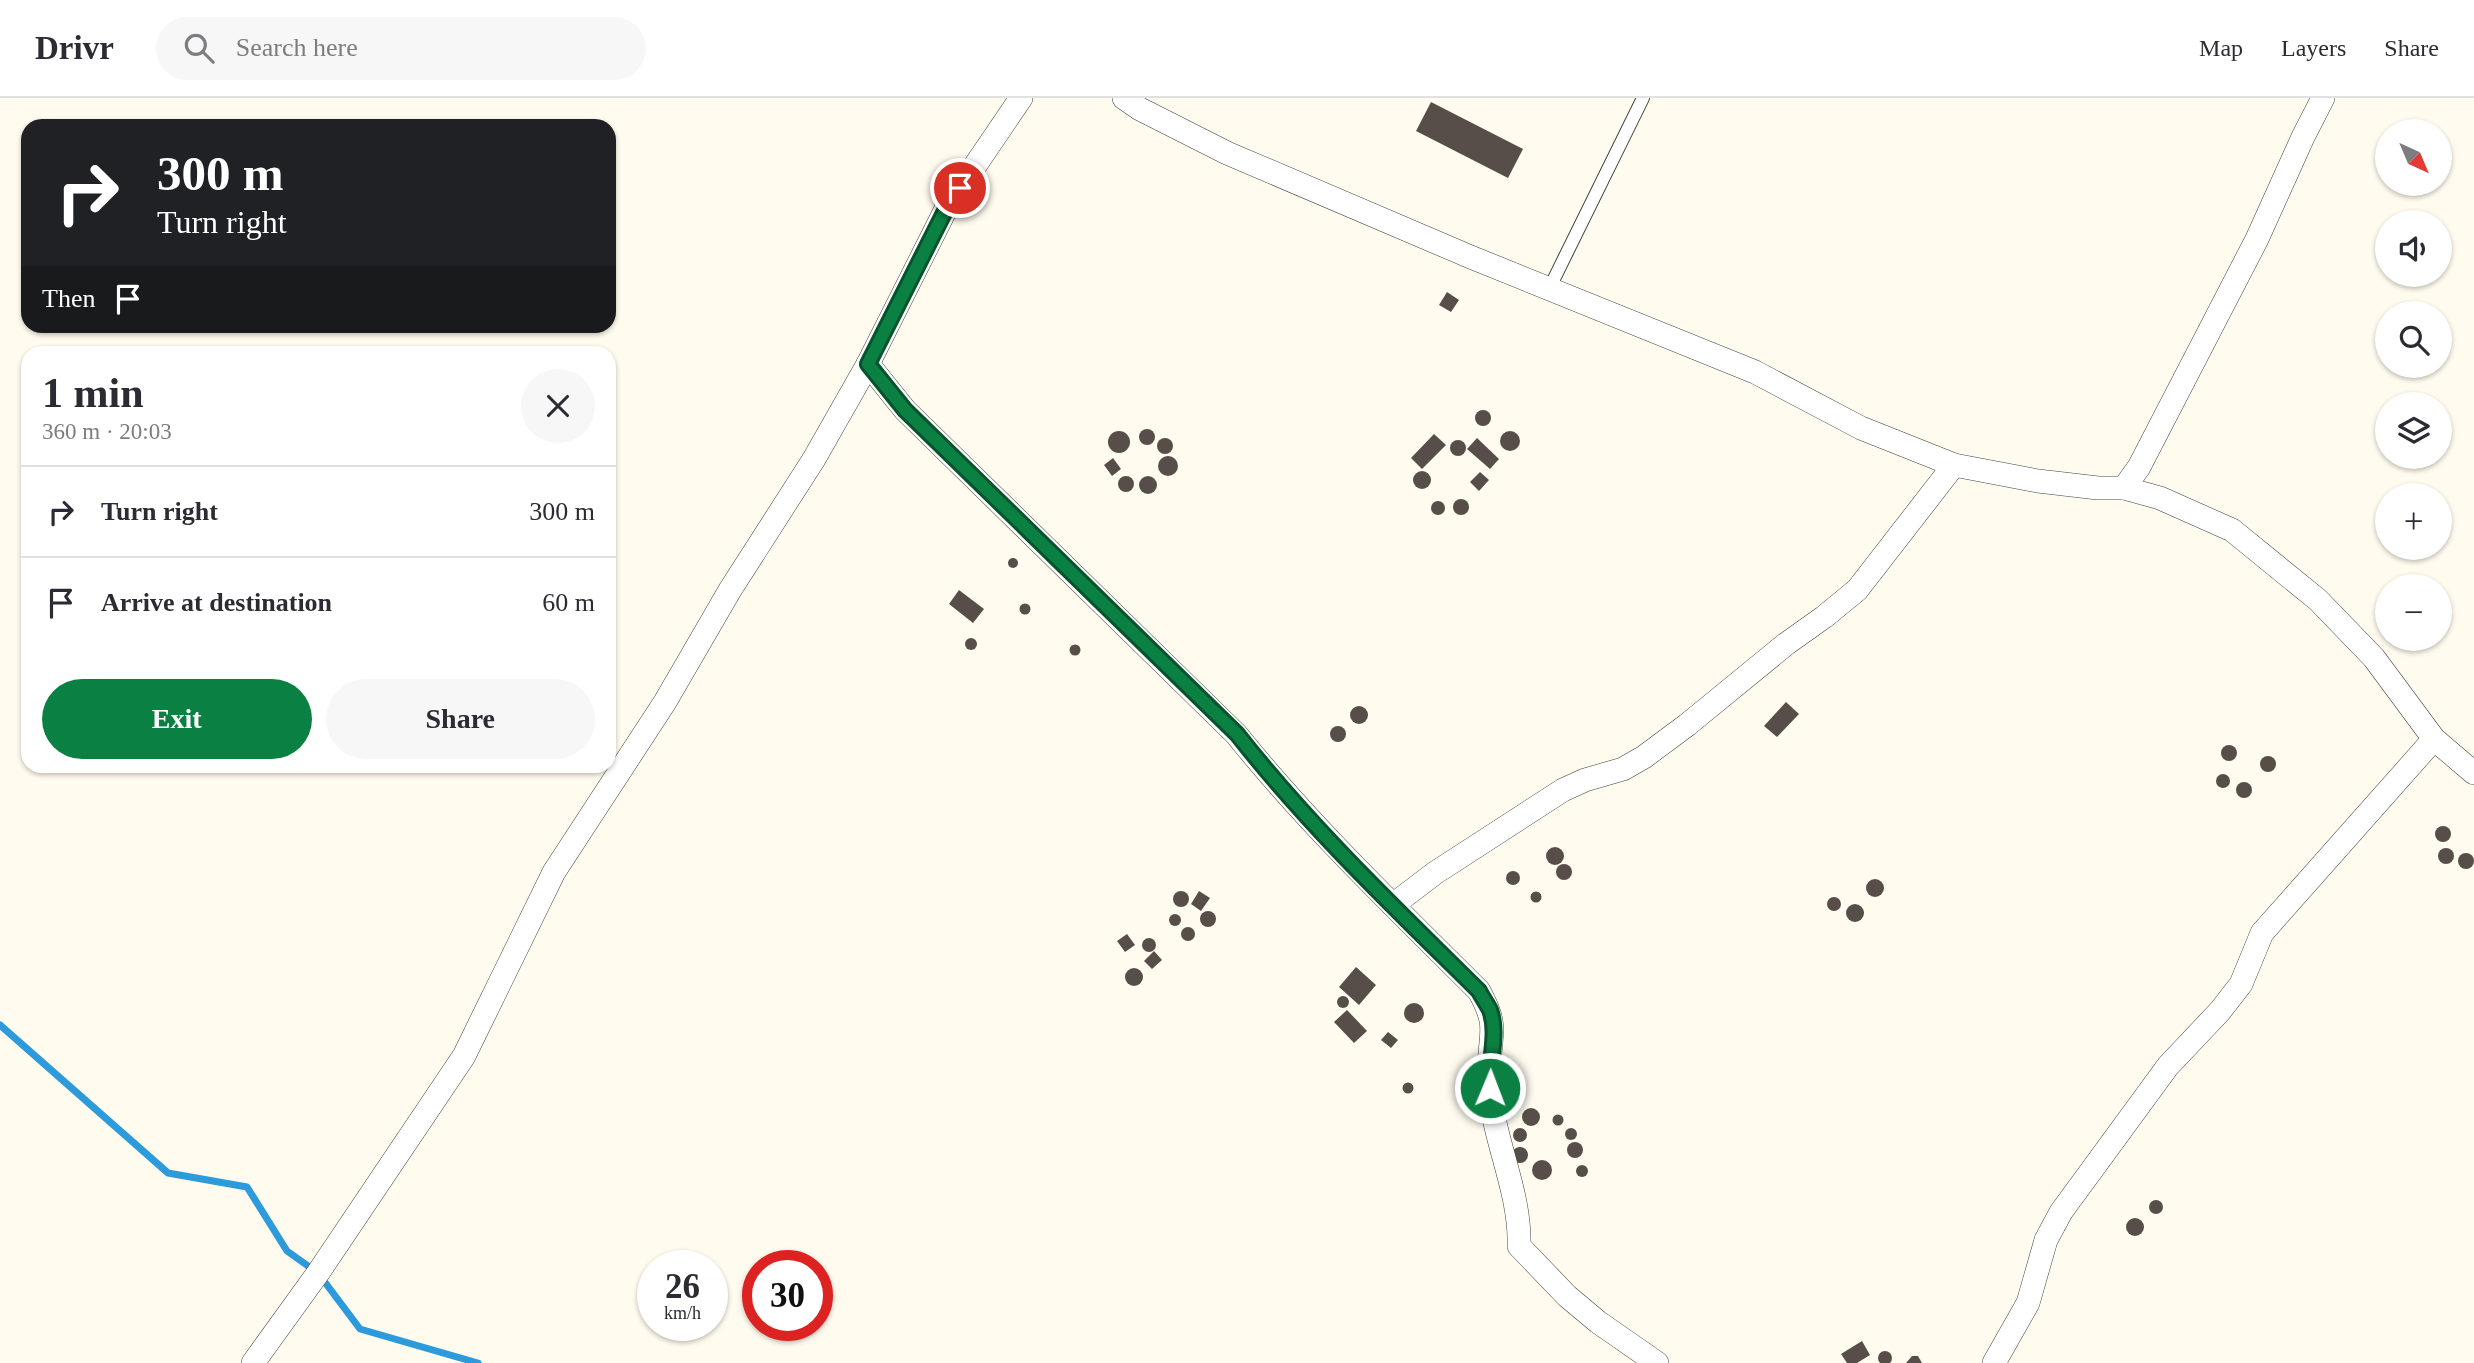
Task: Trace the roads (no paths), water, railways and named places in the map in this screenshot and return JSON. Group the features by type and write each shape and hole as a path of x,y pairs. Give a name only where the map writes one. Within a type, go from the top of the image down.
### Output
{"street":[{"path":"253,1363 318,1273 464,1056 554,872 665,702 730,590 814,459 868,364 947,207 1021,98"},
{"path":"1124,98 1140,109 1227,153 1473,258 1755,372 1861,428 1954,465 2051,483 2124,488 2160,498 2232,530 2318,600 2374,658 2434,739 2474,773"},
{"path":"2124,488 2139,467 2257,239 2302,137 2323,98"},
{"path":"868,364 905,410 1237,734 1261,765 1393,905 1479,991 1491,1012 1493,1038 1489,1070 1492,1106 1520,1224 1518,1246 1567,1296 1598,1322 1657,1363"},
{"path":"1393,905 1435,873 1563,790 1585,780 1623,769 1687,726 1786,644 1857,590 1954,465"},
{"path":"1994,1363 2028,1303 2046,1240 2061,1212 2168,1066 2220,1011 2241,984 2262,933 2434,739"}],"lane":[{"path":"1550,287 1643,98"}],"waterway":[{"path":"0,1025 168,1173 247,1187 287,1251 318,1273 360,1329 478,1363"}]}
